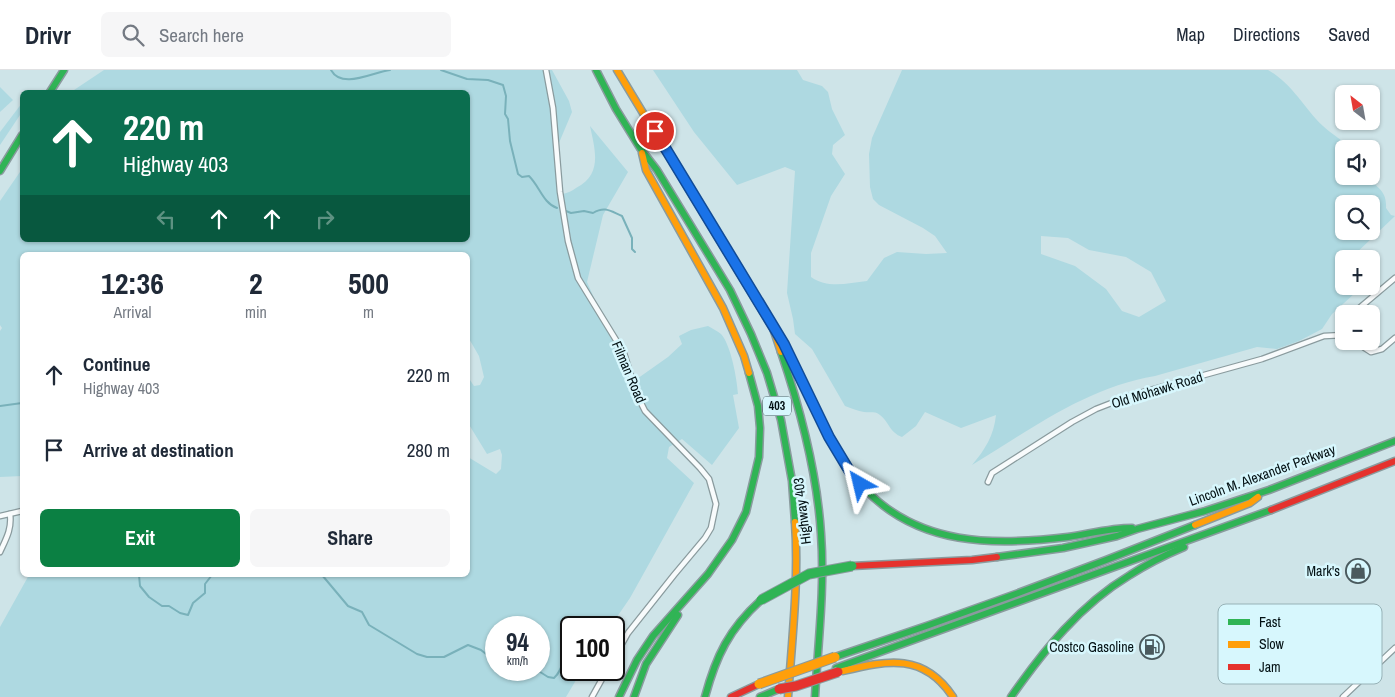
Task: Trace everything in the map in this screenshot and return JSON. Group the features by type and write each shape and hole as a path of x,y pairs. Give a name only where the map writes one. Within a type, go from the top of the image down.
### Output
{"main road":[{"path":"51,90 64,70"},
{"name":"Highway 403","path":"596,70 616,109 640,148 657,170 730,290 767,373 781,420 792,481 796,538 788,697"},
{"name":"Highway 403","path":"617,70 773,328 777,345 800,408 815,486 821,534 821,604 815,697"},
{"path":"0,171 20,138"},
{"path":"619,697 637,660 653,636 695,590 732,540 746,512 759,458 760,428 758,406 744,356 723,308 646,170 640,148"},
{"path":"773,328 784,344 829,437 850,472 872,497 901,518 934,533 985,541 1037,540 1119,528 1137,529"},
{"name":"Lincoln M. Alexander Parkway","path":"1137,529 1205,511 1269,490 1395,441"},
{"path":"1011,697 1036,660 1082,610 1100,594 1140,568 1171,552 1395,461"},
{"path":"731,697 759,684 946,620 1092,567 1250,503 1269,490"},
{"path":"760,697 779,689 796,686 1269,511"},
{"path":"705,697 713,667 729,634 745,614 761,600 809,574 852,566 972,560 1063,548 1117,536 1137,529"},
{"path":"634,697 646,664 695,590"},
{"path":"837,670 881,662 902,662 924,668 940,678 953,697"},
{"path":"816,668 820,697"}],"street":[{"name":"Filman Road","path":"546,70 553,108 560,192 568,241 578,278 624,353 637,395 646,411 709,479 716,504 711,528 705,538 625,639"},
{"path":"1363,305 1395,278"},
{"name":"Old Mohawk Road","path":"988,482 992,473 1072,422 1114,402 1132,395 1268,357 1324,336 1335,335"},
{"path":"1380,350 1395,338"},
{"path":"0,516 20,512"},
{"path":"0,552 10,531 10,514"},
{"path":"1382,660 1395,648"},
{"path":"592,697 601,681"},
{"path":"1343,697 1357,684"}],"shaded area":[{"path":"104,70 552,70 569,101 572,112 556,150 558,194 572,191 585,182 594,169 595,152 590,126 628,172 603,215 587,282 606,325 626,354 634,381 668,357 682,344 679,336 691,330 708,326 721,334 731,354 738,394 733,395 739,428 712,465 682,439 669,447 667,458 694,483 630,598 618,616 560,616 560,681 575,681 566,697 0,697 0,627 28,577 470,577 470,458 496,474 501,469 502,455 500,449 487,454 470,426 470,380 474,386 480,385 484,377 479,356 470,340 470,252 20,252 20,476 0,477 0,331 2,328 0,325 0,201 20,172 20,242 470,242 470,90 74,90"},
{"path":"653,70 797,70 803,80 822,86 828,92 832,109 845,135 833,145 832,154 845,174 831,196 811,253 811,277 824,283 845,284 867,281 884,258 897,252 947,253 935,236 879,205 873,199 870,187 869,154 872,138 902,70 1268,70 1284,82 1316,119 1340,140 1335,140 1335,185 1376,185 1385,197 1386,208 1391,215 1395,216 1380,230 1380,195 1335,195 1335,240 1370,240 1359,250 1335,250 1335,295 1353,295 1342,305 1335,305 1335,311 1322,329 1299,341 1277,349 1257,347 1106,390 1037,424 972,465 988,442 996,415 961,428 925,412 916,426 902,437 895,433 878,414 862,412 845,406 812,349 795,334 787,293 795,171 785,167 737,185 694,132","holes":["1041,236 1068,238 1089,250 1126,257 1151,272 1166,301 1139,317 1122,311 1106,289 1075,266 1041,254"]},
{"path":"0,87 13,100 0,112"},
{"path":"20,106 20,115 0,145 0,132"}],"waterway":[{"path":"331,70 342,79 358,78 390,70"},
{"path":"441,70 467,79 488,80 503,85 506,96 505,114 508,119 510,141 518,174 522,177 529,176 545,199 557,208"},
{"path":"566,211 571,213 584,211 593,213 604,210 622,216 632,238 632,249 635,252"},
{"path":"0,406 20,403"},
{"path":"139,577 140,586 149,597 162,606 169,606 180,613 188,615 193,603 205,593 205,584 210,577"},
{"path":"324,577 348,606 362,612 369,625 417,654 427,657 444,657 468,645 485,653"},
{"path":"550,677 554,678 560,670"}],"traffic: fast":[{"path":"51,90 64,70"},
{"path":"596,70 616,109 640,148 657,170 730,290 751,334 767,373 781,420 792,481 795,522"},
{"path":"0,171 20,138"},
{"path":"781,352 807,442 819,511 822,575 815,697"},
{"path":"619,697 637,660 653,636 708,574 732,540 746,512 759,457 760,428 758,406 749,373"},
{"path":"997,557 1063,548 1117,536 1205,511 1269,490 1395,441"},
{"path":"864,488 885,507 908,521 958,538 985,541 1040,540 1132,528"},
{"path":"836,668 1271,510"},
{"path":"835,657 1016,594 1195,525"},
{"path":"1011,697 1036,662 1079,614 1095,600 1136,571 1184,547"},
{"path":"761,600 809,574 852,566"},
{"path":"705,697 725,644 740,622 761,600"},
{"path":"634,697 646,664 678,615"},
{"path":"760,697 779,689"}],"traffic: slow":[{"path":"617,70 773,328 781,352"},
{"path":"642,153 646,170 723,308 744,356 749,373"},
{"path":"777,333 830,437 851,472 864,488"},
{"path":"1195,525 1250,503 1258,497"},
{"path":"788,697 796,588 795,522"},
{"path":"759,684 835,657"},
{"path":"843,671 875,664 904,663 930,673 942,683 953,697"}],"traffic: jam":[{"path":"1271,510 1395,461"},
{"path":"852,566 997,557"},
{"path":"779,689 796,686 838,672"},
{"path":"731,697 759,684"}],"place":[{"name":"Mark's","path":"1358,571"},
{"name":"Costco Gasoline","path":"1152,647"}],"route":[{"path":"655,131 784,344 829,437 850,472 860,484"}]}
